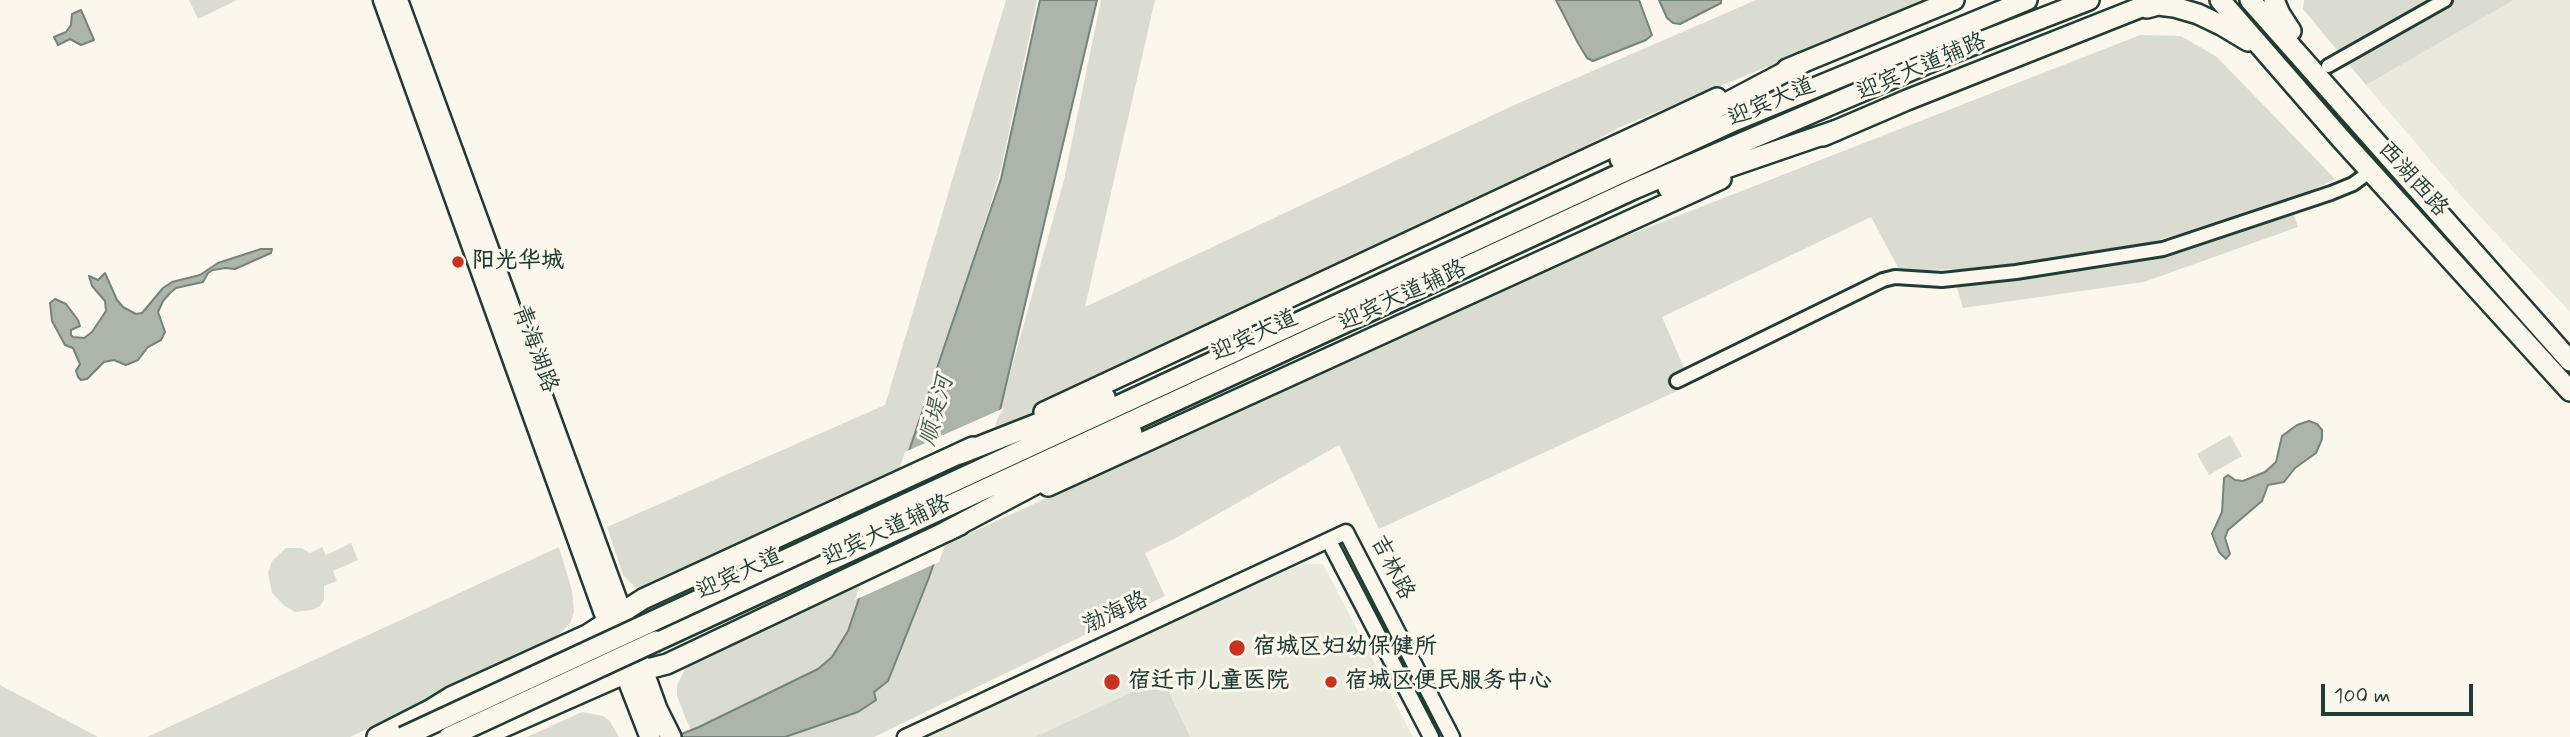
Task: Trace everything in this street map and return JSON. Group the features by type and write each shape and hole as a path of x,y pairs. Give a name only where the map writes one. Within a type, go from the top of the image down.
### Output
{"main road":[{"name":"青海湖路","path":"383,0 635,672"},
{"name":"青海湖路","path":"398,0 615,619"},
{"path":"1001,436 1728,92 1954,0"},
{"name":"迎宾大道","path":"403,737 1734,121 2027,0"},
{"name":"迎宾大道","path":"449,737 1634,189 1947,55 2089,0"},
{"name":"迎宾大道辅路","path":"481,737 635,672 667,664 956,527 1700,187 2092,25 2159,0"},
{"name":"西湖西路","path":"2220,0 2570,391"},
{"name":"西湖西路","path":"2250,0 2570,361"},
{"path":"2274,0 2280,15 2385,152"},
{"path":"2092,25 2158,5 2198,15 2245,38 2334,130"},
{"path":"1435,258 1471,230 1592,173 1802,63"},
{"path":"1412,292 1457,280 1588,220 1662,190 1837,130"},
{"path":"956,527 1158,419 1309,350 1388,303"},
{"path":"1001,436 1164,372 1244,346"},
{"name":"迎宾大道辅路","path":"377,737 451,697 587,635 643,599 1001,436"},
{"path":"635,672 657,730"}],"street":[{"path":"2323,69 2445,0"},
{"path":"1677,381 1882,280 1942,280 2017,272 2163,249 2331,193 2353,184 2371,171"},
{"name":"渤海路","path":"905,737 1346,532"},
{"name":"吉林路","path":"1346,532 1452,737"},
{"name":"吉林路","path":"1329,541 1431,737"}],"shaded area":[{"path":"189,0 237,0 198,19"},
{"path":"1006,0 1037,0 1001,169 907,479 639,591 623,575 607,527 885,405"},
{"path":"1101,0 1155,0 1085,307 1512,106 1756,0 1930,0 1618,128 1425,237 1002,434 994,431 1064,180"},
{"path":"2304,0 2514,0 2366,85 2303,9"},
{"path":"2514,0 2570,0 2570,312 2460,195 2366,85"},
{"path":"2140,35 2181,36 2217,57 2335,179 2233,219 2144,244 2049,261 1984,268 1900,271 1871,217 1662,317 1685,370 1676,375 1679,390 1379,529 1339,445 1145,553 1165,596 874,737 695,737 687,722 677,696 677,685 688,663 1560,262"},
{"path":"2293,212 2298,227 2144,282 1963,308 1957,288 1963,284 2026,278 2151,259"},
{"path":"2230,435 2242,456 2209,475 2197,454"},
{"path":"351,543 358,560 333,571 337,581 324,586 324,600 320,606 295,612 272,593 268,573 272,561 286,548 302,548 310,553 322,547 326,555"},
{"path":"559,547 572,591 574,612 570,624 558,635 546,644 350,737 147,737"},
{"path":"1302,564 1323,564 1413,737 923,737 1157,627"},
{"path":"1146,674 1163,680 1190,737 1035,737 1143,687 1139,676"},
{"path":"0,685 98,737 0,737"},
{"path":"582,712 603,716 610,721 619,737 527,737"}],"water":[{"name":"顺堤河","path":"1040,0 1097,0 1000,410 982,429 928,580 888,681 874,692 876,700 858,712 785,737 674,737 818,669 832,657 848,631 1001,179"},
{"path":"1556,0 1639,0 1652,35 1646,40 1593,61 1587,58"},
{"path":"1659,0 1721,0 1721,3 1680,24 1667,18"},
{"path":"81,10 94,40 81,45 70,39 58,45 54,37 66,32 71,25 72,14"},
{"path":"261,249 272,249 271,253 235,269 213,270 203,282 176,288 170,293 158,312 165,332 161,340 148,347 138,360 126,365 114,360 104,362 87,379 81,380 78,377 76,371 80,364 73,348 65,345 52,321 50,303 55,299 66,304 78,320 80,326 71,330 71,335 84,338 92,332 106,311 105,301 92,286 89,276 98,280 105,273 117,300 136,314 142,313 163,288 172,282 200,275 218,263"},
{"path":"2309,421 2322,430 2322,439 2316,453 2295,468 2284,482 2268,485 2262,501 2228,530 2225,538 2230,554 2226,559 2219,552 2212,534 2222,512 2224,478 2228,475 2243,481 2265,472 2276,462 2282,436 2297,425"}],"pier":[{"path":"1004,408 985,431 939,562 855,600 905,452"}],"place":[{"name":"阳光华城","path":"458,262"},
{"name":"宿城区妇幼保健所","path":"1237,648"},
{"name":"宿迁市儿童医院","path":"1112,682"},
{"name":"宿城区便民服务中心","path":"1331,682"}]}
